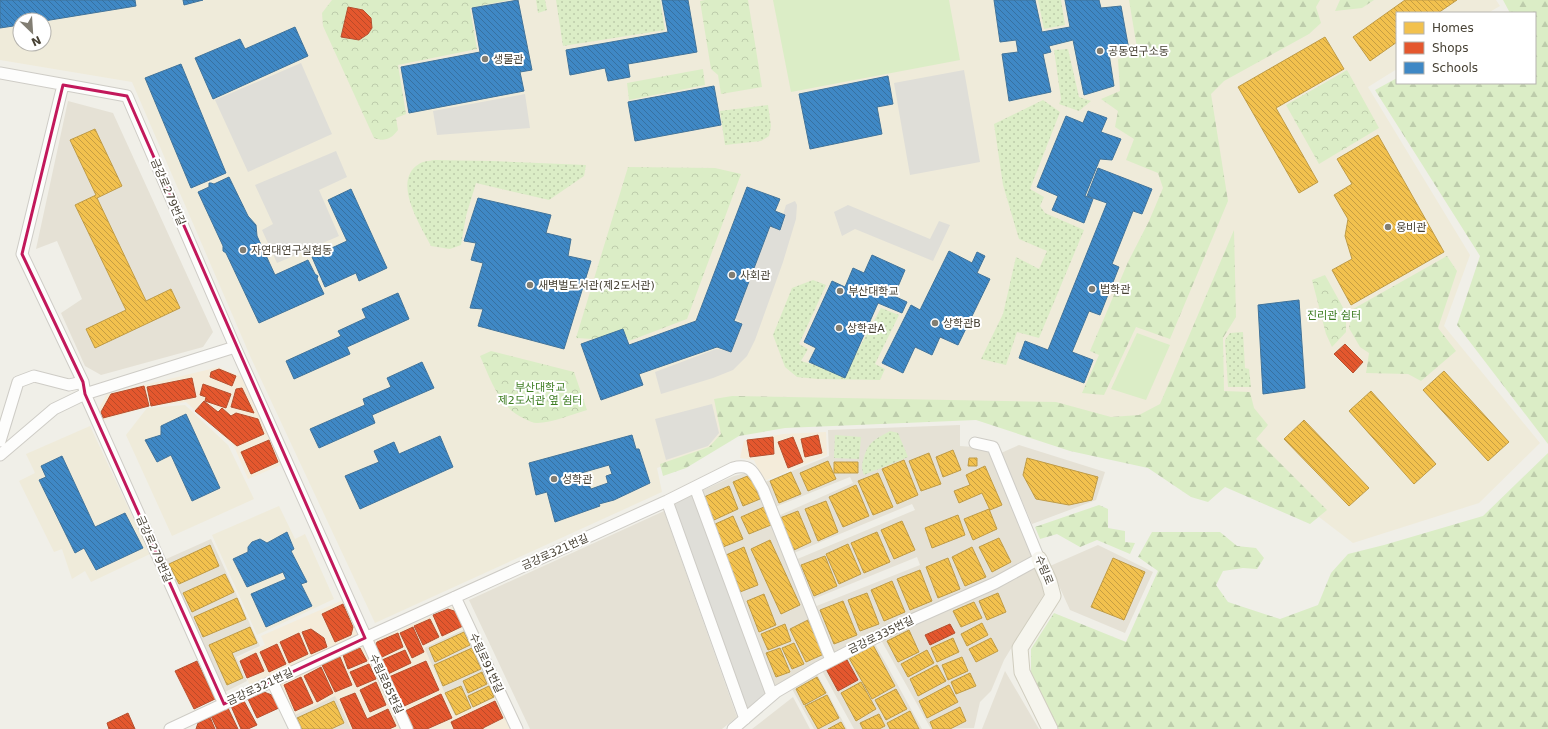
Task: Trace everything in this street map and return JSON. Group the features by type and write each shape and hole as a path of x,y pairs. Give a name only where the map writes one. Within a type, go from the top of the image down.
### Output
{"main road":[{"name":"수림로","path":"1039,559 1049,580 1053,596 1020,648 1022,672 1050,729"}],"street":[{"name":"금강로279번길","path":"0,73 127,96 235,347 365,638"},
{"name":"금강로279번길","path":"63,85 22,254 84,388 224,704"},
{"path":"0,456 54,410 84,388 235,347"},
{"path":"0,441 18,382 34,376 84,388"},
{"name":"수림로","path":"975,443 993,447 1039,559"},
{"name":"금강로321번길","path":"170,729 184,726 224,704 272,681 667,501 733,468 742,466 750,469 763,489 831,660"},
{"path":"695,487 772,695"},
{"path":"667,501 745,719"},
{"name":"금강로335번길","path":"733,729 772,695 831,660 896,627 994,583 1039,559"},
{"name":"수림로91번길","path":"455,597 517,729"},
{"name":"수림로85번길","path":"365,638 407,729"},
{"path":"272,681 295,729"}],"highlighted area":[{"path":"63,85 127,96 365,638 224,704 85,394 83,382 22,254"}],"shaded area":[{"name":"부산대학교","path":"0,0 1496,0 1500,6 1490,12 1396,12 1396,70 1368,87 1470,255 1444,326 1540,443 1479,503 1353,543 1229,448 975,416 781,423 729,431 710,448 657,468 662,492 375,623 251,358 132,82 0,60"},
{"path":"301,63 332,134 248,172 215,100"},
{"path":"964,70 980,162 910,175 894,83"},
{"path":"525,94 530,128 437,135 433,111"},
{"path":"68,101 113,113 213,332 203,347 101,375 85,366 61,313 82,299 57,241 36,249"},
{"path":"336,151 347,177 319,190 339,236 277,263 262,230 273,224 255,185"},
{"path":"795,201 797,205 796,219 783,262 755,340 747,356 733,370 713,378 661,394 655,372 716,349 729,351 741,322 734,318 769,226 779,228 786,205"},
{"path":"848,205 930,239 939,221 950,225 933,261 855,229 842,236 834,212"},
{"path":"219,367 242,377 283,464 248,479 234,446 186,402 147,407 101,421 98,410 107,394"},
{"path":"712,404 719,433 708,446 666,460 655,419"},
{"path":"185,405 228,445 254,499 172,536 126,435 147,408"},
{"path":"960,425 960,446 987,448 1034,557 1011,570 834,654 814,607 920,565 917,557 811,600 795,560 915,510 912,504 794,553 778,516 853,483 850,477 775,507 765,482 829,456 828,430"},
{"path":"90,426 150,554 91,582 85,571 72,579 62,549 54,552 19,481 35,473 26,454"},
{"path":"826,432 827,455 764,481 754,460 740,458 744,441 783,434"},
{"path":"1019,445 1105,472 1096,500 1032,524 1001,453"},
{"path":"750,472 827,659 773,690 699,492 734,476"},
{"path":"693,493 768,694 746,712 672,504"},
{"path":"279,506 295,539 305,534 334,599 257,635 212,535"},
{"path":"664,511 737,717 722,729 530,729 469,600"},
{"path":"211,539 260,646 236,657 247,681 225,692 164,560"},
{"path":"1098,545 1153,572 1125,633 1070,610 1050,566"},
{"path":"1037,567 1046,591 1004,660 991,691 980,702 974,728 931,729 881,640 978,596"},
{"path":"343,600 359,635 250,685 237,658 265,645 261,636"},
{"path":"454,606 464,628 424,647 455,716 498,696 513,729 410,729 371,643"},
{"path":"465,629 496,698 455,717 424,648"},
{"path":"874,642 922,729 854,729 821,669"},
{"path":"364,643 404,729 351,729 335,696 293,716 278,683"},
{"path":"1005,671 1039,729 982,729"},
{"path":"816,672 847,729 814,729 791,687"},
{"path":"336,694 352,729 301,729 294,713"},
{"path":"793,697 810,729 752,729"}],"green space":[{"path":"332,0 509,0 470,8 477,49 398,65 406,114 396,118 398,130 390,138 381,140 374,138 323,26 322,13"},
{"path":"536,0 545,0 547,10 538,13"},
{"path":"556,0 660,0 665,30 563,46"},
{"path":"748,0 762,87 721,94 718,75 711,69 700,1"},
{"path":"773,0 949,0 960,60 791,92"},
{"path":"1038,0 1061,0 1065,25 1044,29"},
{"path":"1129,0 1320,0 1316,7 1321,23 1309,34 1224,81 1211,94 1228,201 1170,339 1136,327 1104,395 1082,393 1099,355 1090,351 1128,262 1149,221 1163,188 1158,173 1126,160 1134,139 1115,127 1118,111 1101,99 1120,91 1118,59 1138,54"},
{"path":"1340,0 1374,0 1362,8 1335,11"},
{"path":"1503,0 1548,0 1548,444 1457,325 1480,256 1375,90 1396,79 1396,84 1536,84 1536,12 1509,12"},
{"path":"1068,49 1079,97 1091,101 1079,111 1059,104 1061,99 1054,50"},
{"path":"703,69 705,85 629,100 627,83"},
{"path":"1347,70 1379,128 1319,164 1286,105"},
{"path":"1043,100 1060,112 1030,189 1044,197 1040,206 1045,213 1084,230 1039,338 1017,332 1006,365 981,359 1003,314 1016,257 1039,269 1047,251 1019,239 1003,185 994,124"},
{"path":"768,105 771,126 769,136 761,141 725,145 720,111"},
{"path":"434,160 586,165 584,176 549,200 476,183 466,216 461,245 450,249 431,246 415,216 408,192 408,181 411,172 419,164"},
{"path":"628,167 715,168 741,174 687,319 629,341 624,332 592,339 576,338"},
{"path":"1234,230 1236,317 1223,338 1224,391 1250,392 1254,408 1268,425 1256,439 1327,510 1310,524 1225,487 1208,502 1191,497 1148,468 1070,451 976,420 785,428 739,436 686,468 663,476 660,464 709,447 721,434 714,399 732,396 1056,402 1111,417 1139,415 1160,404"},
{"path":"1447,256 1457,271 1438,328 1456,351 1421,381 1408,374 1366,373 1369,353 1360,347 1349,328 1353,309"},
{"name":"진리관 쉼터","path":"1325,275 1346,313 1346,332 1332,347 1326,334 1312,280"},
{"path":"813,280 826,285 799,344 808,349 801,361 845,374 881,308 899,315 875,364 885,369 880,380 818,379 797,377 785,367 773,335 792,288"},
{"path":"1243,332 1245,368 1249,369 1251,387 1228,387 1225,340 1230,333"},
{"path":"1137,333 1170,345 1146,400 1111,389"},
{"name":"부산대학교 제2도서관 옆 쉼터","path":"491,351 574,372 587,410 543,423 534,423 516,414 502,401 492,384 480,356"},
{"path":"890,431 898,433 908,457 864,475 862,464 868,447 874,441"},
{"path":"835,435 861,437 859,459 834,458"},
{"path":"1548,453 1548,729 1059,729 1031,672 1031,649 1054,613 1126,642 1158,571 1138,557 1152,532 1220,532 1237,546 1256,548 1264,558 1257,569 1243,568 1223,571 1216,585 1228,602 1280,619 1318,605 1331,573 1348,554 1483,516"},
{"path":"1099,505 1108,509 1108,528 1125,531 1125,542 1135,543 1130,554 1097,540 1080,547 1057,534 1040,539 1035,527"}],"building: Homes":[{"path":"1405,0 1457,0 1439,12 1396,12 1396,43 1370,61 1353,37"},
{"path":"1325,37 1344,69 1276,108 1318,182 1299,193 1238,87"},
{"path":"95,129 122,186 97,198 146,301 171,289 180,308 95,348 86,329 126,310 75,205 96,195 70,140"},
{"name":"웅비관","path":"1378,135 1444,252 1351,305 1332,270 1352,259 1345,236 1348,219 1334,195 1352,184 1337,159"},
{"path":"1444,371 1509,442 1488,461 1423,390"},
{"path":"1371,391 1436,464 1414,484 1349,411"},
{"path":"1304,420 1369,488 1349,506 1284,439"},
{"path":"953,450 961,470 943,477 936,457"},
{"path":"929,453 941,484 921,491 909,461"},
{"path":"969,458 977,458 977,466 968,466"},
{"path":"1027,458 1098,477 1092,500 1069,505 1036,499 1023,475"},
{"path":"904,460 918,495 897,504 882,469"},
{"path":"828,461 836,479 808,491 800,473"},
{"path":"834,462 858,462 858,473 834,473"},
{"path":"985,466 1002,505 990,510 982,493 959,503 954,491 970,485 966,475"},
{"path":"791,472 801,494 779,503 770,481"},
{"path":"878,473 893,507 873,515 858,481"},
{"path":"750,475 760,499 743,506 733,482"},
{"path":"856,485 869,516 843,527 829,497"},
{"path":"729,486 738,509 714,520 704,497"},
{"path":"826,501 838,532 818,541 805,509"},
{"path":"764,507 771,525 749,534 741,517"},
{"path":"989,509 997,529 973,540 964,519"},
{"path":"798,511 811,542 794,550 780,518"},
{"path":"958,515 965,535 932,548 925,528"},
{"path":"733,516 743,539 723,547 713,525"},
{"path":"902,521 915,550 894,559 881,530"},
{"path":"877,532 890,562 864,573 851,543"},
{"path":"999,538 1011,562 992,572 979,547"},
{"path":"770,540 800,605 781,614 751,549"},
{"path":"848,544 861,574 839,584 826,554"},
{"path":"210,545 219,566 179,584 169,564"},
{"path":"744,547 758,585 740,592 726,555"},
{"path":"972,547 986,577 965,586 952,557"},
{"path":"825,556 837,586 814,596 801,565"},
{"path":"948,558 960,589 938,598 926,567"},
{"path":"1113,558 1145,572 1124,620 1091,607"},
{"path":"920,570 932,601 910,610 897,579"},
{"path":"225,574 234,592 192,612 183,593"},
{"path":"892,581 905,612 884,621 871,590"},
{"path":"867,593 879,624 860,631 848,600"},
{"path":"998,593 1006,612 987,620 979,601"},
{"path":"764,594 776,625 759,632 747,601"},
{"path":"237,598 246,619 203,637 194,617"},
{"path":"843,601 857,635 834,644 820,610"},
{"path":"974,602 982,618 961,627 953,611"},
{"path":"808,620 824,654 806,662 790,629"},
{"path":"982,623 988,635 967,646 961,634"},
{"path":"785,624 791,641 768,650 761,634"},
{"path":"250,627 257,643 232,653 243,678 227,685 209,645"},
{"path":"909,630 919,652 898,662 887,641"},
{"path":"464,632 470,645 435,662 429,648"},
{"path":"953,638 959,652 937,662 931,648"},
{"path":"991,638 998,651 976,662 969,649"},
{"path":"794,643 804,664 792,669 782,648"},
{"path":"873,645 895,686 872,699 849,658"},
{"path":"472,648 481,669 443,686 434,665"},
{"path":"780,648 790,672 776,677 766,653"},
{"path":"927,650 934,663 908,677 901,664"},
{"path":"962,657 968,671 948,680 942,665"},
{"path":"937,665 946,681 918,696 910,679"},
{"path":"482,672 487,684 468,693 463,681"},
{"path":"970,673 976,686 956,694 951,682"},
{"path":"817,677 826,693 804,705 796,689"},
{"path":"861,682 876,709 856,721 841,693"},
{"path":"949,685 958,702 927,718 919,701"},
{"path":"461,686 471,708 456,715 445,693"},
{"path":"489,686 494,697 473,707 468,696"},
{"path":"896,689 907,709 886,720 875,700"},
{"path":"827,695 839,718 818,729 805,706"},
{"path":"334,701 344,723 331,729 302,729 297,718"},
{"path":"960,707 966,721 950,729 933,729 930,722"},
{"path":"910,711 919,729 890,729 887,723"},
{"path":"879,714 885,726 879,729 863,729 860,723"},
{"path":"841,722 845,729 828,729"}],"building: Shops":[{"path":"348,7 363,10 371,18 372,28 368,34 359,40 341,37"},
{"path":"1345,344 1363,362 1353,373 1334,354"},
{"path":"219,369 236,376 232,386 210,377 211,372"},
{"path":"192,378 196,397 151,406 147,387"},
{"path":"203,384 231,394 226,408 205,401 206,397 200,395"},
{"path":"144,386 149,406 103,418 101,412 111,394"},
{"path":"242,388 254,413 231,407 236,389"},
{"path":"204,401 218,412 222,408 231,416 236,413 258,419 264,434 237,446 195,411"},
{"path":"818,435 822,453 805,457 801,439"},
{"path":"773,437 774,454 750,457 747,440"},
{"path":"793,437 803,462 788,468 778,442"},
{"path":"269,440 278,462 251,474 241,452"},
{"path":"343,604 353,627 351,635 335,642 322,614"},
{"path":"448,609 457,612 463,626 442,636 433,615"},
{"path":"430,619 439,637 423,645 414,626"},
{"path":"950,624 955,633 930,645 925,635"},
{"path":"413,627 424,652 412,658 400,633"},
{"path":"311,629 324,638 327,647 311,654 302,632"},
{"path":"299,633 308,654 289,663 280,642"},
{"path":"398,633 403,647 380,658 375,646 377,642"},
{"path":"277,644 286,664 269,672 260,652"},
{"path":"360,648 367,661 348,669 343,655"},
{"path":"405,650 411,663 388,674 382,660"},
{"path":"256,653 264,671 247,678 240,661"},
{"path":"340,657 352,685 335,692 322,665"},
{"path":"846,658 858,680 838,691 826,669"},
{"path":"197,661 215,699 194,709 175,671"},
{"path":"426,661 439,690 402,707 389,677"},
{"path":"369,664 376,679 357,687 350,672"},
{"path":"321,667 333,693 317,702 304,676"},
{"path":"301,677 313,703 295,711 284,685"},
{"path":"376,682 386,705 370,712 360,690"},
{"path":"264,692 277,697 281,707 257,718 248,699"},
{"path":"355,693 367,719 388,709 396,726 389,729 353,729 340,699"},
{"path":"441,694 452,718 427,729 412,729 403,712"},
{"path":"244,701 257,725 248,729 241,729 231,706"},
{"path":"495,701 503,718 483,729 454,729 451,722"},
{"path":"228,708 238,729 217,729 211,716"},
{"path":"128,713 135,729 109,729 107,723"},
{"path":"210,717 215,729 196,729 198,723"}],"building: Schools":[{"path":"0,0 135,0 136,6 52,20 52,12 12,12 12,26 0,28"},
{"path":"183,0 203,0 184,5"},
{"name":"생물관","path":"518,0 532,70 520,72 524,91 409,113 401,67 480,52 472,8"},
{"path":"662,0 688,0 697,52 628,64 630,77 608,81 605,68 570,75 566,50 668,32"},
{"name":"공동연구소동","path":"994,0 1035,0 1042,32 1070,27 1065,0 1099,0 1101,8 1121,6 1129,50 1109,54 1114,86 1084,95 1073,40 1049,46 1051,52 1043,54 1051,92 1009,101 1002,54 1018,52 1016,40 1000,42"},
{"path":"295,27 308,56 213,99 195,58 240,39 245,49"},
{"path":"181,64 226,173 191,188 145,78"},
{"path":"888,76 893,104 877,107 882,134 810,149 799,94"},
{"path":"714,86 721,125 635,141 628,102"},
{"path":"1088,111 1107,118 1101,132 1121,139 1112,160 1100,159 1085,196 1093,199 1084,223 1052,210 1058,196 1037,187 1066,116 1083,123"},
{"name":"법학관","path":"1098,168 1152,189 1142,214 1133,211 1112,264 1119,267 1100,315 1089,311 1072,352 1093,360 1084,383 1019,358 1025,341 1048,350 1107,203 1087,196"},
{"name":"자연대연구실험동","path":"229,177 248,216 256,225 257,236 275,275 308,260 315,274 318,276 317,279 324,294 259,323 226,253 223,251 223,246 198,192 209,187 209,183 214,184"},
{"name":"사회관","path":"747,187 780,199 775,211 785,215 780,230 770,226 734,321 742,324 731,352 717,347 639,374 643,385 601,400 581,344 623,329 629,345 696,321"},
{"path":"351,189 387,268 359,281 356,273 325,287 312,257 347,241 328,200"},
{"name":"새벽벌도서관(제2도서관)","path":"478,198 551,215 546,233 571,239 568,256 591,261 564,349 478,326 483,309 470,308 483,263 471,260 476,243 464,241"},
{"name":"상학관B","path":"949,251 972,263 977,252 985,256 977,273 990,279 958,345 940,337 932,355 915,347 903,373 882,363 911,305 920,310"},
{"name":"상학관A","path":"872,255 905,270 894,296 907,302 902,313 878,303 845,378 809,362 816,348 804,342 832,281 845,287 853,268 864,273"},
{"path":"398,293 409,319 347,347 350,354 294,379 286,361 341,336 338,331 366,318 362,309"},
{"path":"1299,300 1305,388 1263,394 1258,305"},
{"path":"422,362 434,388 372,415 375,423 319,448 310,429 365,405 363,399 391,387 387,378"},
{"path":"186,414 220,488 192,501 171,455 157,462 145,440 161,435 161,426"},
{"name":"성학관","path":"632,435 636,449 639,449 650,483 614,500 599,504 600,506 555,522 547,492 536,495 529,463","holes":["609,465 612,474 606,476 608,483 591,489 587,481 577,484 574,475"]},
{"path":"440,436 453,467 360,509 345,476 379,462 374,451 394,442 399,454"},
{"path":"62,456 95,527 125,513 143,548 96,570 84,548 75,553 39,480 46,477 41,466"},
{"path":"287,532 294,549 291,551 307,582 301,584 312,606 266,627 251,594 286,579 283,572 247,587 233,559 248,552 248,547 252,542 260,539 267,543"}],"place":[{"name":"공동연구소동","path":"1100,51"},
{"name":"생물관","path":"485,59"},
{"name":"웅비관","path":"1388,227"},
{"name":"자연대연구실험동","path":"243,250"},
{"name":"사회관","path":"732,275"},
{"name":"새벽벌도서관(제2도서관)","path":"530,285"},
{"name":"법학관","path":"1092,289"},
{"name":"부산대학교","path":"840,291"},
{"name":"상학관B","path":"935,323"},
{"name":"상학관A","path":"839,328"},
{"name":"성학관","path":"554,479"}]}
